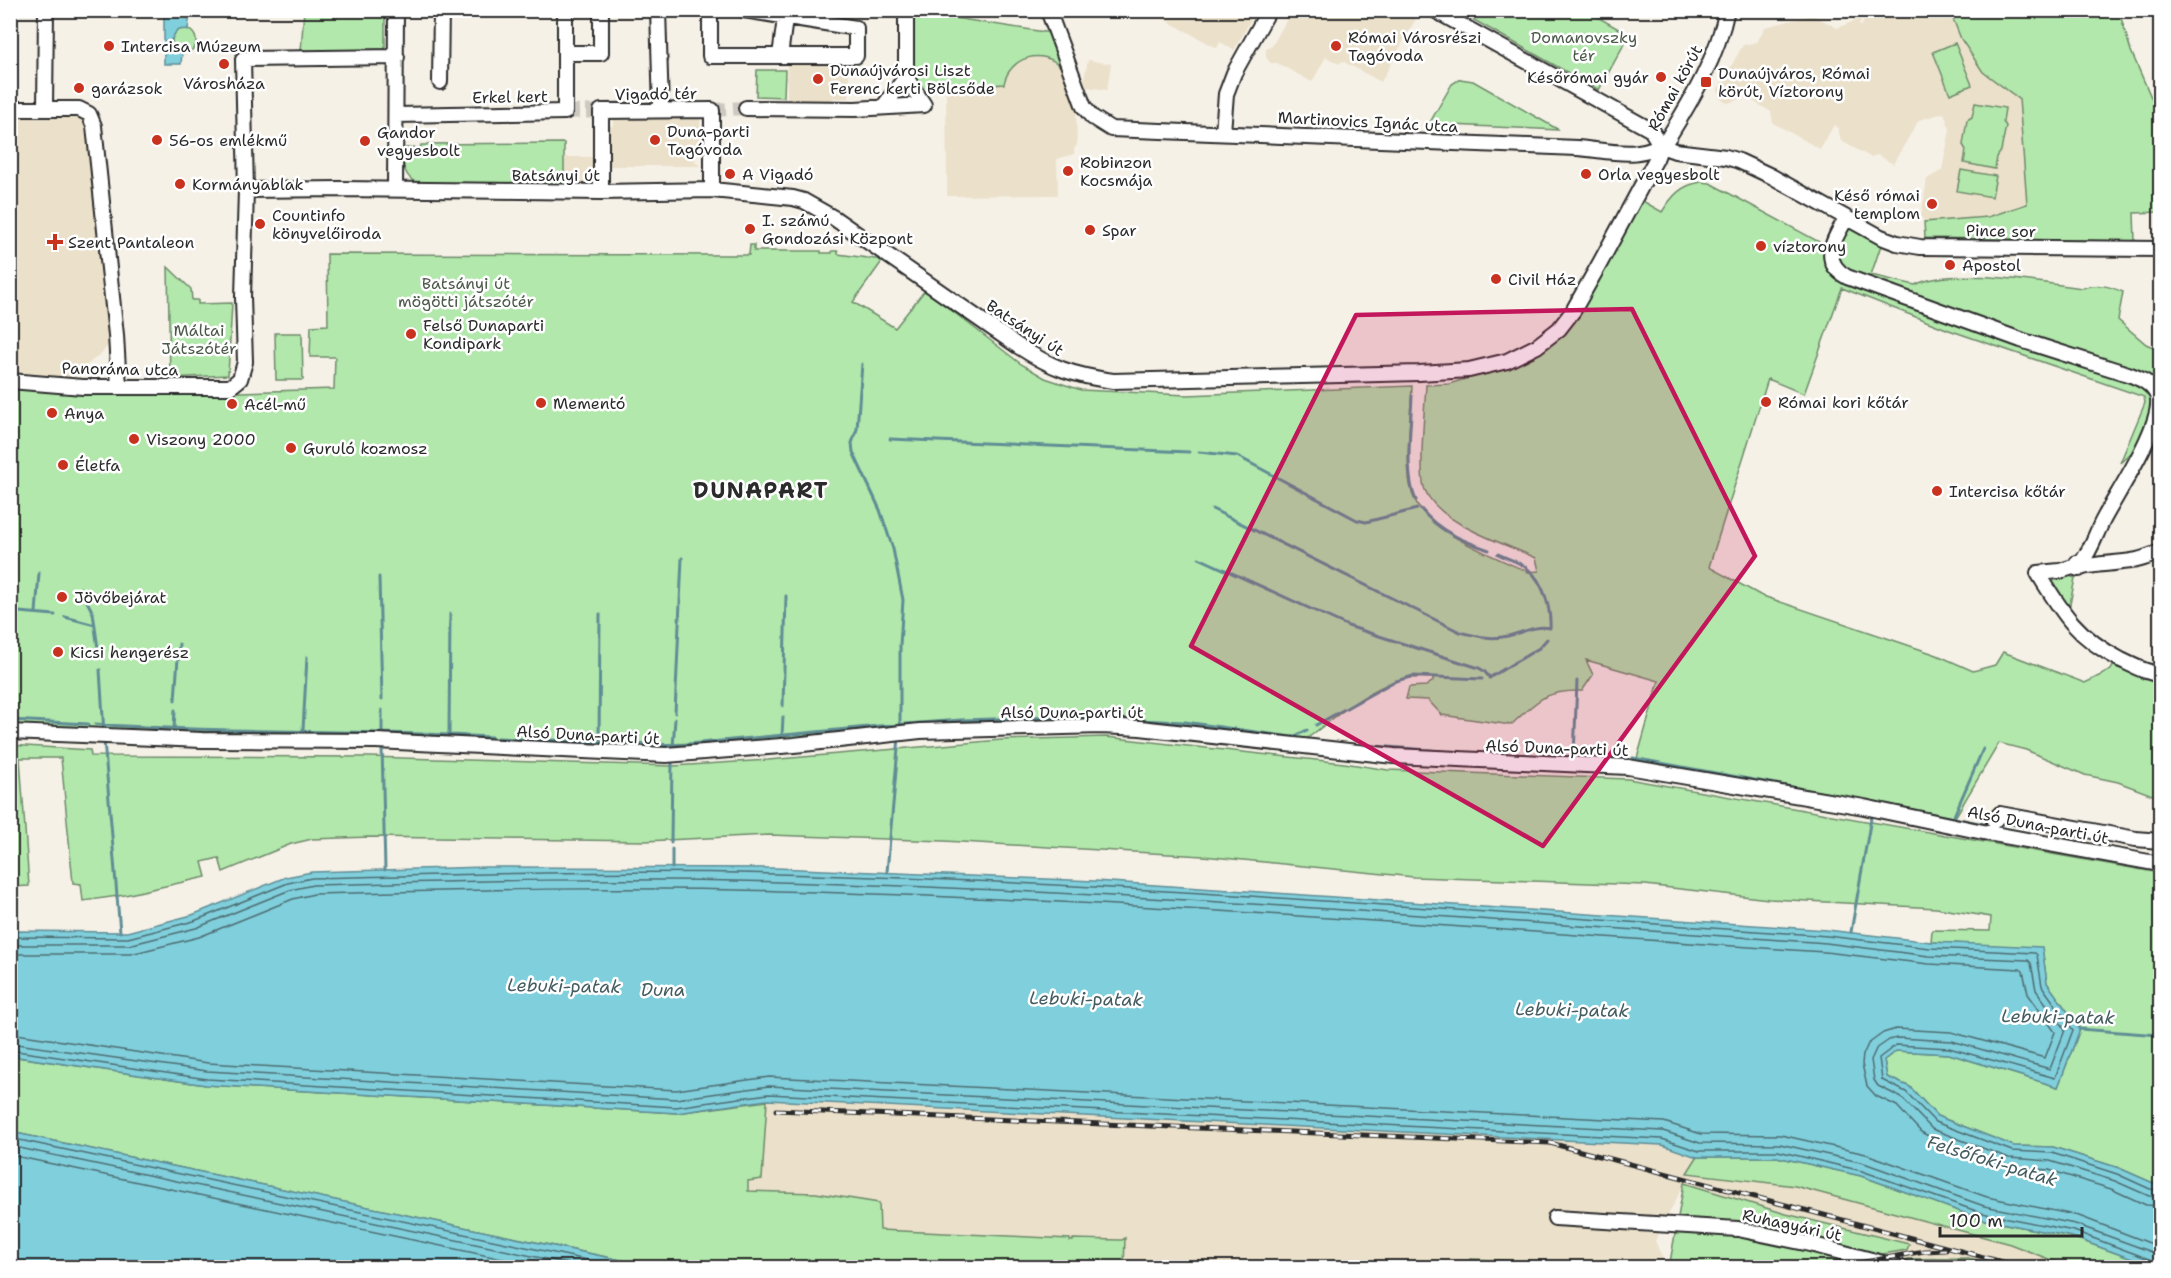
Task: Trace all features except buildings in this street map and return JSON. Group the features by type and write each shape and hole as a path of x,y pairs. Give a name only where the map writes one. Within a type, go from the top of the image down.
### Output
{"street":[{"path":"45,108 46,10"},
{"path":"396,10 396,190"},
{"path":"440,82 441,10"},
{"name":"Erkel kert","path":"396,115 565,112 565,10"},
{"path":"565,53 601,53 601,10"},
{"path":"658,10 661,110"},
{"path":"710,10 710,56 856,56 856,28 786,14 744,10"},
{"path":"746,108 924,105 906,77 906,10"},
{"path":"1223,132 1226,94 1234,73 1269,10"},
{"name":"Római körút","path":"1661,146 1676,126 1708,68 1727,10"},
{"path":"1436,11 1651,130 1661,146"},
{"name":"Martinovics Ignác utca","path":"1047,12 1084,107 1092,117 1111,129 1577,148 1636,153 1652,151 1661,146 1675,151 1739,161 1771,176 1846,219"},
{"path":"780,56 786,14"},
{"path":"246,190 243,59 396,57"},
{"path":"883,107 906,77"},
{"path":"10,109 79,109 88,114 94,126 116,335 119,387"},
{"name":"Vigadó tér","path":"602,192 601,111 712,110 712,190"},
{"name":"Batsányi út","path":"246,190 602,192 712,190 778,195 804,201 834,218 1041,361 1064,372 1113,381 1419,373 1469,370 1507,361 1537,346 1559,329 1573,311 1595,273 1661,146"},
{"path":"1636,153 1644,172 1644,182"},
{"name":"Panoráma utca","path":"10,381 83,387 230,387 240,379 245,362 243,297 246,190"},
{"path":"1846,219 1835,238 1831,255 1838,272 1847,277 2021,340 2128,374 2144,381 2154,389 2158,397 2155,420 2091,548 2080,565"},
{"name":"Pince sor","path":"1846,219 1881,237 1897,243 1920,247 2160,249"},
{"path":"2160,552 2137,560 2098,566 2080,565 2060,571 2038,573 2064,612 2086,638 2131,665 2160,674"},
{"name":"Alsó Duna-parti út","path":"10,732 104,737 376,741 666,755 794,745 899,733 1101,726 1140,728 1394,756 1628,767 1864,807 1999,835 2160,864"},
{"path":"1994,821 2000,814 2160,841"},
{"name":"Ruhagyári út","path":"1554,1218 1738,1229 1810,1244 1902,1268"}],"highlighted area":[{"path":"1632,309 1755,556 1543,846 1191,646 1356,315"}],"shaded area":[{"name":"Római Városrészi Tagóvoda","path":"1410,10 1418,15 1381,82 1342,61 1339,64 1326,57 1312,82 1277,63 1270,63 1266,57 1266,49 1272,46 1291,12 1305,20 1311,11"},
{"path":"1149,11 1248,11 1253,16 1234,50 1220,42 1217,48"},
{"path":"1870,11 1950,11 1961,39 1983,72 2019,99 2027,204 1988,217 1924,222 1921,216 1927,179 1942,170 1950,129 1944,113 1919,120 1893,164 1878,155 1870,157 1841,141 1838,128 1834,125 1820,149 1773,123 1771,112 1746,97 1728,103 1719,97 1718,89 1743,45 1757,42 1765,27 1813,15 1837,28 1859,19 1861,26"},
{"path":"1042,56 1061,67 1076,109 1077,145 1074,154 1057,159 1058,195 947,196 946,89 1004,84 1014,64 1030,57"},
{"name":"Dunaújvárosi Liszt Ferenc kerti Bölcsőde","path":"849,59 849,98 833,98 831,101 787,101 787,60"},
{"path":"1088,60 1111,64 1107,90 1087,87 1084,79"},
{"name":"Szent Pantaleon","path":"72,114 82,117 88,128 111,340 103,352 73,376 67,378 11,374 10,115"},
{"name":"Duna-parti Tagóvoda","path":"617,114 700,115 703,143 700,143 700,152 696,153 695,163 699,166 607,166 607,127 614,125 614,118 617,118"},
{"path":"564,157 594,157 595,187 564,187"},
{"path":"767,1100 1662,1145 1697,1157 1687,1173 1795,1186 2010,1244 2069,1267 2006,1267 1968,1258 1877,1268 1822,1267 1834,1262 1786,1214 1684,1184 1655,1241 1667,1268 1546,1268 1546,1263 1470,1260 1470,1268 1124,1267 1125,1239 1105,1241 1098,1238 1069,1241 1069,1239 880,1230 879,1202 816,1193 748,1191 748,1181 762,1179"}],"green space":[{"path":"304,10 385,11 385,49 301,51"},
{"path":"910,11 1051,33 1064,66 1061,67 1045,57 1036,56 1019,61 1012,67 1004,84 923,91 911,70"},
{"name":"Domanovszky tér","path":"1458,11 1520,11 1530,16 1533,11 1596,11 1594,15 1629,35 1599,90"},
{"path":"1950,11 2119,11 2131,51 2160,118 2160,212 2134,213 2135,241 1925,238 1924,222 1988,217 2027,204 2019,99 1983,72 1961,39"},
{"path":"184,29 193,32 196,41 193,50 184,53 175,50 172,41 175,32"},
{"path":"1955,43 1972,85 1950,94 1933,52"},
{"path":"757,70 785,70 784,97 756,96"},
{"path":"1460,79 1473,81 1559,130 1429,124 1452,84"},
{"path":"1975,103 2005,108 2003,122 2006,126 1995,169 1964,163 1966,150 1963,145 1967,120 1972,117"},
{"path":"564,143 564,187 420,185 407,175 402,148 420,148 421,145 427,144"},
{"path":"1961,170 1996,176 1992,197 1957,191"},
{"name":"Batsányi út mögötti játszótér","path":"1694,183 1710,183 1832,249 1848,223 1882,242 1871,275 1915,285 1931,279 1972,276 2082,288 2103,286 2123,292 2118,320 2146,344 2160,350 2160,427 2120,463 2145,403 2144,397 1949,330 1842,288 1804,394 1768,379 1709,567 1760,595 1937,655 1973,671 1995,665 2003,652 2085,683 2111,670 2113,666 2160,681 2160,798 2118,782 2085,775 2026,750 1999,743 1953,821 1636,762 1659,681 1586,660 1593,675 1582,691 1550,695 1535,703 1511,725 1442,715 1428,700 1406,699 1409,687 1426,686 1433,681 1433,678 1411,678 1379,688 1365,696 1304,741 1181,724 1016,723 802,740 668,744 11,726 11,384 147,395 334,389 335,357 310,357 311,326 328,325 327,254 749,255 750,245 754,245 754,251 832,253 832,251 838,251 838,254 883,260 853,302 895,328 925,290 1021,364 1045,378 1081,390 1187,395 1412,386 1408,470 1412,493 1419,507 1444,531 1528,572 1539,571 1536,558 1458,523 1432,502 1425,490 1422,455 1426,385 1449,384 1520,362 1558,336 1641,200 1662,212 1678,192"},
{"name":"Máltai Játszótér","path":"168,267 191,289 192,300 198,300 198,304 232,303 228,375 170,378"},
{"path":"275,333 302,333 303,380 276,380"},
{"path":"2065,574 2075,578 2068,615 2049,580"},
{"path":"1106,737 1344,763 1388,770 1628,779 2160,873 2160,1184 2053,1147 2014,1146 1937,1116 1910,1087 1887,1077 1884,1060 1896,1051 1949,1054 2058,1087 2080,1029 2047,983 2042,948 1931,942 1932,930 1990,931 1991,917 1936,908 1769,899 1645,885 1414,877 1203,856 944,841 769,835 645,841 370,837 312,839 291,844 223,872 219,858 202,862 206,877 125,895 83,901 81,884 73,883 61,758 20,758 29,886 11,887 10,745 90,750 91,756 369,757 673,766 1001,740"},
{"path":"10,1056 206,1085 677,1113 767,1101 762,1179 748,1181 748,1191 816,1193 879,1203 880,1230 1070,1239 1070,1241 1073,1239 1122,1240 1125,1238 1124,1267 654,1267 11,1132"},
{"path":"1697,1157 1777,1157 1861,1176 1981,1219 2072,1237 2154,1267 2069,1267 2010,1244 1795,1186 1687,1173"},
{"path":"1684,1183 1786,1214 1909,1244 1907,1250 1834,1262 1822,1267 1669,1268"},
{"path":"1968,1258 2006,1267 1877,1268 1896,1266 1907,1259"},
{"path":"1470,1259 1546,1262 1546,1267 1470,1267"}],"water":[{"path":"164,13 190,13 188,29 177,30 171,40 173,48 182,53 181,64 164,64"},
{"name":"Duna","path":"486,867 776,868 1095,881 1827,930 1931,942 2042,947 2047,983 2080,1029 2058,1087 1949,1054 1896,1051 1884,1060 1887,1077 1910,1087 1937,1116 2014,1146 2053,1147 2160,1184 2160,1267 2154,1267 2072,1237 1981,1219 1861,1176 1777,1157 1697,1157 1662,1145 767,1100 677,1113 206,1085 11,1056 11,931 127,932 192,915 286,877 312,872"},
{"path":"11,1132 654,1267 11,1267"}],"waterway":[{"path":"862,364 857,429 852,443 853,452 880,510 893,549 903,600 900,645 900,724"},
{"path":"1412,396 1409,464 1412,490 1416,500"},
{"path":"890,439 1189,452"},
{"path":"1199,452 1237,456 1357,520 1366,522 1417,509"},
{"path":"1212,509 1460,632 1496,638 1534,628 1550,628 1546,597 1539,582 1522,565 1498,554"},
{"path":"1421,509 1443,529 1489,550"},
{"path":"675,713 682,558"},
{"path":"1199,558 1348,626 1479,668 1490,678"},
{"path":"36,613 39,573"},
{"path":"379,577 382,699"},
{"path":"80,588 93,613 99,656"},
{"path":"783,706 786,596"},
{"path":"19,612 55,615"},
{"path":"449,735 450,614"},
{"path":"599,743 600,614"},
{"path":"65,617 95,625"},
{"path":"1489,678 1539,648 1547,639"},
{"path":"175,700 179,644"},
{"path":"303,730 307,657"},
{"path":"100,670 104,733"},
{"path":"1316,725 1393,682 1413,676 1482,679"},
{"path":"1574,756 1577,681"},
{"path":"174,729 175,710"},
{"path":"382,710 382,733"},
{"path":"782,736 783,717"},
{"path":"497,738 679,745 961,720 1062,717 1185,722 1335,743"},
{"path":"673,747 675,719"},
{"path":"10,720 88,724"},
{"path":"95,724 491,737"},
{"path":"1293,737 1307,730"},
{"path":"887,872 899,737"},
{"path":"104,740 120,932"},
{"path":"1347,744 1470,753"},
{"path":"382,746 385,870"},
{"path":"1953,818 1983,749"},
{"path":"1509,755 1628,758"},
{"path":"1633,758 1874,802 2068,841"},
{"path":"671,843 672,759"},
{"path":"1851,932 1871,818"},
{"path":"672,849 672,868"},
{"name":"Lebuki-patak","path":"2079,1029 2160,1035"}],"tunnel":[{"path":"712,110 746,108"},
{"path":"565,112 601,111"}],"railway":[{"path":"776,1110 1550,1143 2025,1268"},
{"path":"1833,1268 1924,1251 1946,1250"}],"place":[{"name":"Intercisa Múzeum","path":"109,46"},
{"name":"Római Városrészi Tagóvoda","path":"1336,46"},
{"name":"Városháza","path":"224,64"},
{"name":"Későrómai gyár","path":"1661,77"},
{"name":"Dunaújvárosi Liszt Ferenc kerti Bölcsőde","path":"818,79"},
{"name":"Dunaújváros, Római körút, Víztorony","path":"1706,82"},
{"name":"garázsok","path":"79,88"},
{"name":"56-os emlékmű","path":"157,140"},
{"name":"Duna-parti Tagóvoda","path":"655,140"},
{"name":"Gandor vegyesbolt","path":"365,141"},
{"name":"Robinzon Kocsmája","path":"1068,171"},
{"name":"A Vigadó","path":"730,174"},
{"name":"Orla vegyesbolt","path":"1586,174"},
{"name":"Kormányablak","path":"180,184"},
{"name":"Késő római templom","path":"1932,204"},
{"name":"Countinfo könyvelőiroda","path":"260,224"},
{"name":"I. számú Gondozási Központ","path":"750,229"},
{"name":"Spar","path":"1090,230"},
{"name":"Szent Pantaleon","path":"55,242"},
{"name":"víztorony","path":"1761,246"},
{"name":"Apostol","path":"1950,265"},
{"name":"Civil Ház","path":"1496,279"},
{"name":"Felső Dunaparti Kondipark","path":"411,334"},
{"name":"Római kori kőtár","path":"1766,402"},
{"name":"Mementó","path":"541,403"},
{"name":"Acél-mű","path":"232,404"},
{"name":"Anya","path":"52,413"},
{"name":"Viszony 2000","path":"134,439"},
{"name":"Guruló kozmosz","path":"291,448"},
{"name":"Életfa","path":"63,465"},
{"name":"Intercisa kőtár","path":"1937,491"},
{"name":"Jövőbejárat","path":"62,597"},
{"name":"Kicsi hengerész","path":"58,652"}],"district":[{"name":"DUNAPART","path":"761,490"}],"water label":[{"name":"Felsőfoki-patak","path":"1992,1161"}]}
